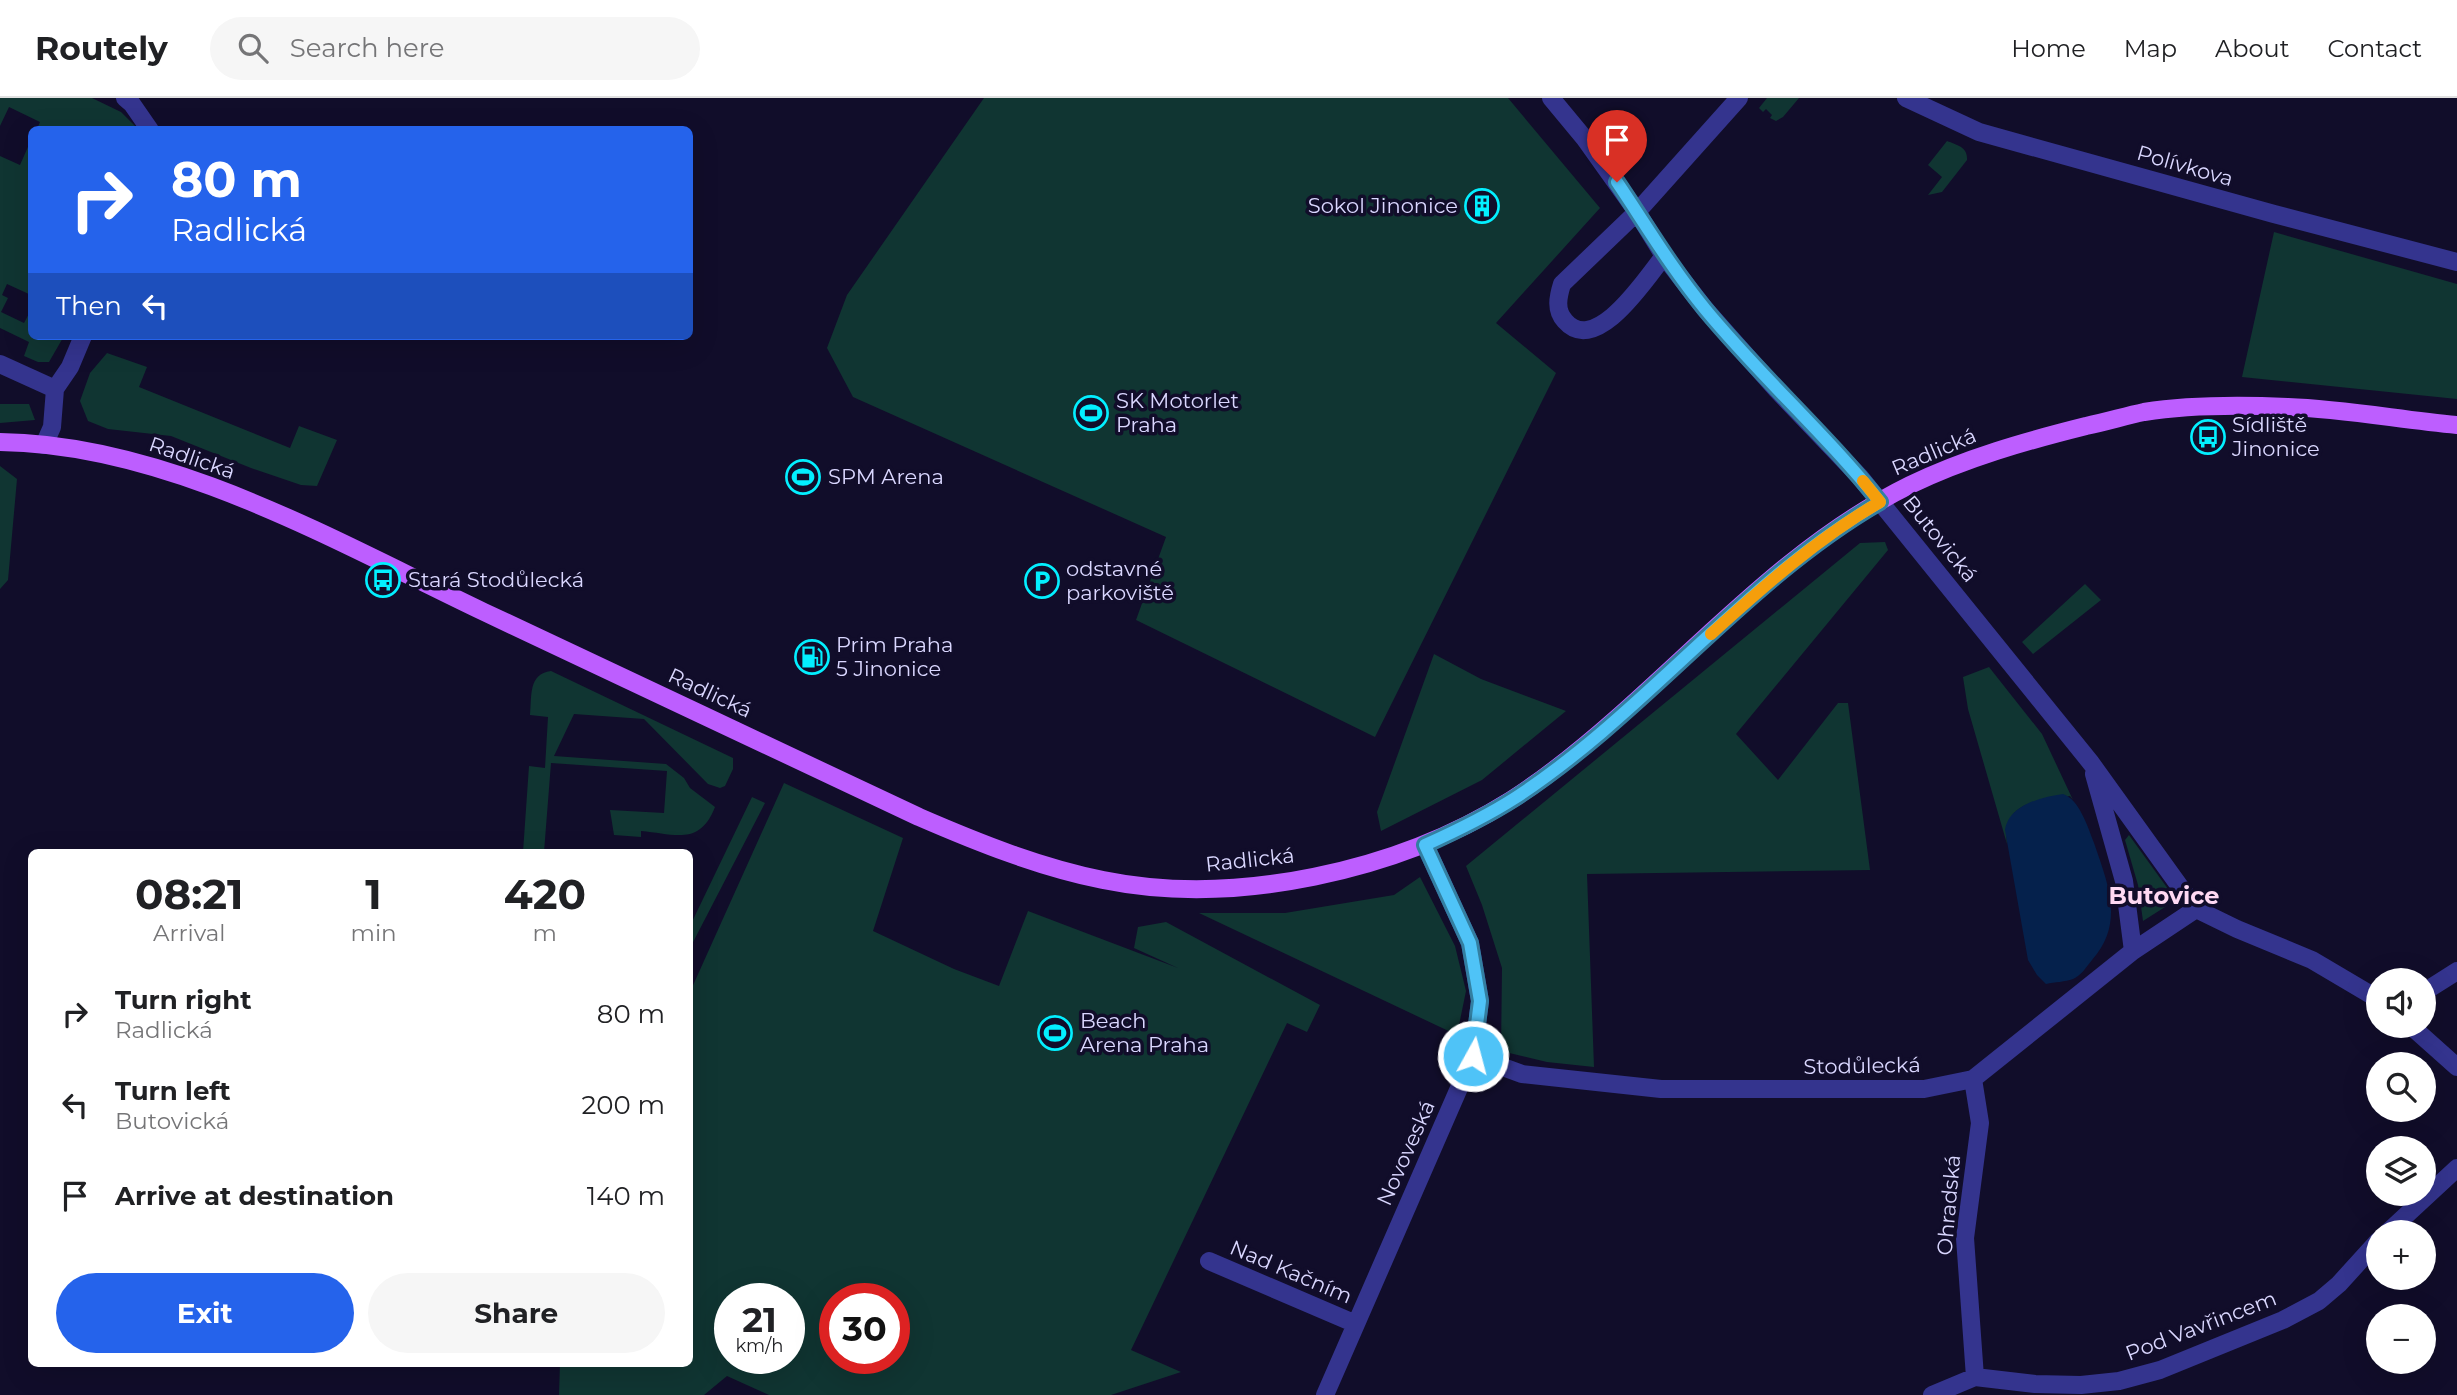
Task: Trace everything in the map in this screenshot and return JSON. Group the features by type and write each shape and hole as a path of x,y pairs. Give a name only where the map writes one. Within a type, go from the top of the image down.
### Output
{"main road":[{"name":"Radlická","path":"0,442 44,445 124,459 212,487 314,531 919,817 997,850 1052,869 1107,881 1211,889 1289,882 1368,862 1425,845 1497,808 1559,766 1794,561 1880,502 1910,485 1965,461 2028,440 2146,412 2244,406 2287,407 2457,425"}],"street":[{"path":"125,98 147,126"},
{"name":"Butovická","path":"1551,98 1585,139 1637,212 1664,256 1705,309 1746,357 1860,477 2091,763 2196,909 2312,960 2366,992"},
{"path":"1664,256 1627,302 1600,326 1582,330 1562,318 1558,296 1562,284 1637,212 1739,98"},
{"name":"Polívkova","path":"1906,98 1979,132 2457,262"},
{"path":"44,445 52,426 55,389 70,367 81,340"},
{"path":"0,364 55,389"},
{"name":"Butovická","path":"2091,763 2124,881 2133,951"},
{"name":"Novoveská","path":"1325,1395 1473,1056 1480,1001 1470,943 1425,845"},
{"name":"Stodůlecká","path":"1473,1056 1522,1074 1661,1089 1924,1089 1973,1079 2133,951 2196,909"},
{"path":"2436,984 2457,971"},
{"path":"2424,1038 2457,1067"},
{"name":"Ohradská","path":"1973,1079 1980,1123 1965,1238 1975,1377"},
{"path":"2401,1220 2457,1168"},
{"name":"Pod Vavřincem","path":"1932,1395 1975,1377 2035,1384 2081,1385 2119,1381 2160,1370 2283,1320 2319,1301 2366,1254"},
{"name":"Nad Kačním","path":"1209,1261 1356,1324"}],"green space":[{"path":"0,98 92,98 121,112 135,126 38,126 40,122 9,107 0,126"},
{"name":"SK Motorlet Praha","path":"984,98 1508,98 1600,208 1496,323 1556,373 1375,737 1136,620 1166,537 853,397 827,348 847,295"},
{"path":"1767,98 1799,98 1783,117 1776,121 1770,118 1772,115 1766,109 1763,112 1759,108"},
{"path":"1947,141 1964,149 1967,160 1942,192 1928,195 1942,177 1928,165"},
{"path":"28,147 28,294 7,284 2,295 8,298 1,312 24,323 28,316 28,340 62,340 49,362 38,362 24,356 29,342 0,328 0,156 20,165"},
{"path":"2274,232 2457,284 2457,399 2242,377"},
{"path":"107,353 147,367 139,387 290,448 299,426 337,440 317,486 301,485 251,468 171,436 108,429 88,421 80,401 90,373"},
{"path":"0,404 29,404 35,420 0,423"},
{"path":"0,466 17,479 8,580 0,589"},
{"path":"1885,542 1888,550 1736,734 1778,780 1838,703 1848,703 1870,870 1587,874 1594,1067 1547,1062 1501,1051 1502,968 1482,905 1466,866 1860,543"},
{"path":"2085,584 2101,600 2033,654 2022,642"},
{"path":"1434,654 1481,679 1566,711 1482,780 1381,831 1377,812"},
{"path":"1989,667 2042,734 2073,800 2070,796 2034,802 2016,811 2007,830 2007,844 1968,709 1963,677"},
{"path":"551,671 733,758 733,769 725,786 720,788 708,784 644,719 574,714 554,756 666,764 684,778 690,788 715,807 702,828 685,835 641,831 641,837 614,835 610,810 664,813 667,771 551,763 544,849 523,849 529,766 545,768 548,717 530,715 535,681"},
{"path":"784,783 903,838 873,931 954,969 999,986 1028,911 1178,968 1134,948 1138,927 1166,922 1320,1005 1307,1032 1287,1023 1131,1350 1181,1372 1111,1395 769,1395 727,1376 704,1395 559,1395 560,1367 693,1367 693,985"},
{"path":"752,797 765,803 693,942 693,920"},
{"path":"2129,835 2176,900 2143,921 2138,885 2125,840"},
{"path":"1420,877 1455,946 1466,991 1457,1035 1199,913 1285,913 1394,895"}],"water":[{"path":"2063,794 2078,807 2089,829 2108,888 2111,918 2102,946 2081,973 2070,980 2046,984 2028,960 2005,830 2008,821 2019,808 2045,797"}],"slow traffic":[{"path":"1711,634 1794,561 1880,502 1863,481"}],"place":[{"name":"Sokol Jinonice","path":"1482,206"},
{"name":"SK Motorlet Praha","path":"1091,413"},
{"name":"Sídliště Jinonice","path":"2208,437"},
{"name":"SPM Arena","path":"803,477"},
{"name":"Stará Stodůlecká","path":"383,580"},
{"name":"odstavné parkoviště","path":"1042,581"},
{"name":"Prim Praha 5 Jinonice","path":"812,657"},
{"name":"Beach Arena Praha","path":"1055,1033"}],"district":[{"name":"Butovice","path":"2164,896"}],"route":[{"path":"1473,1056 1480,1001 1470,943 1425,845 1514,798 1559,766 1615,720 1794,561 1880,502 1705,309 1664,256 1617,182"}]}
